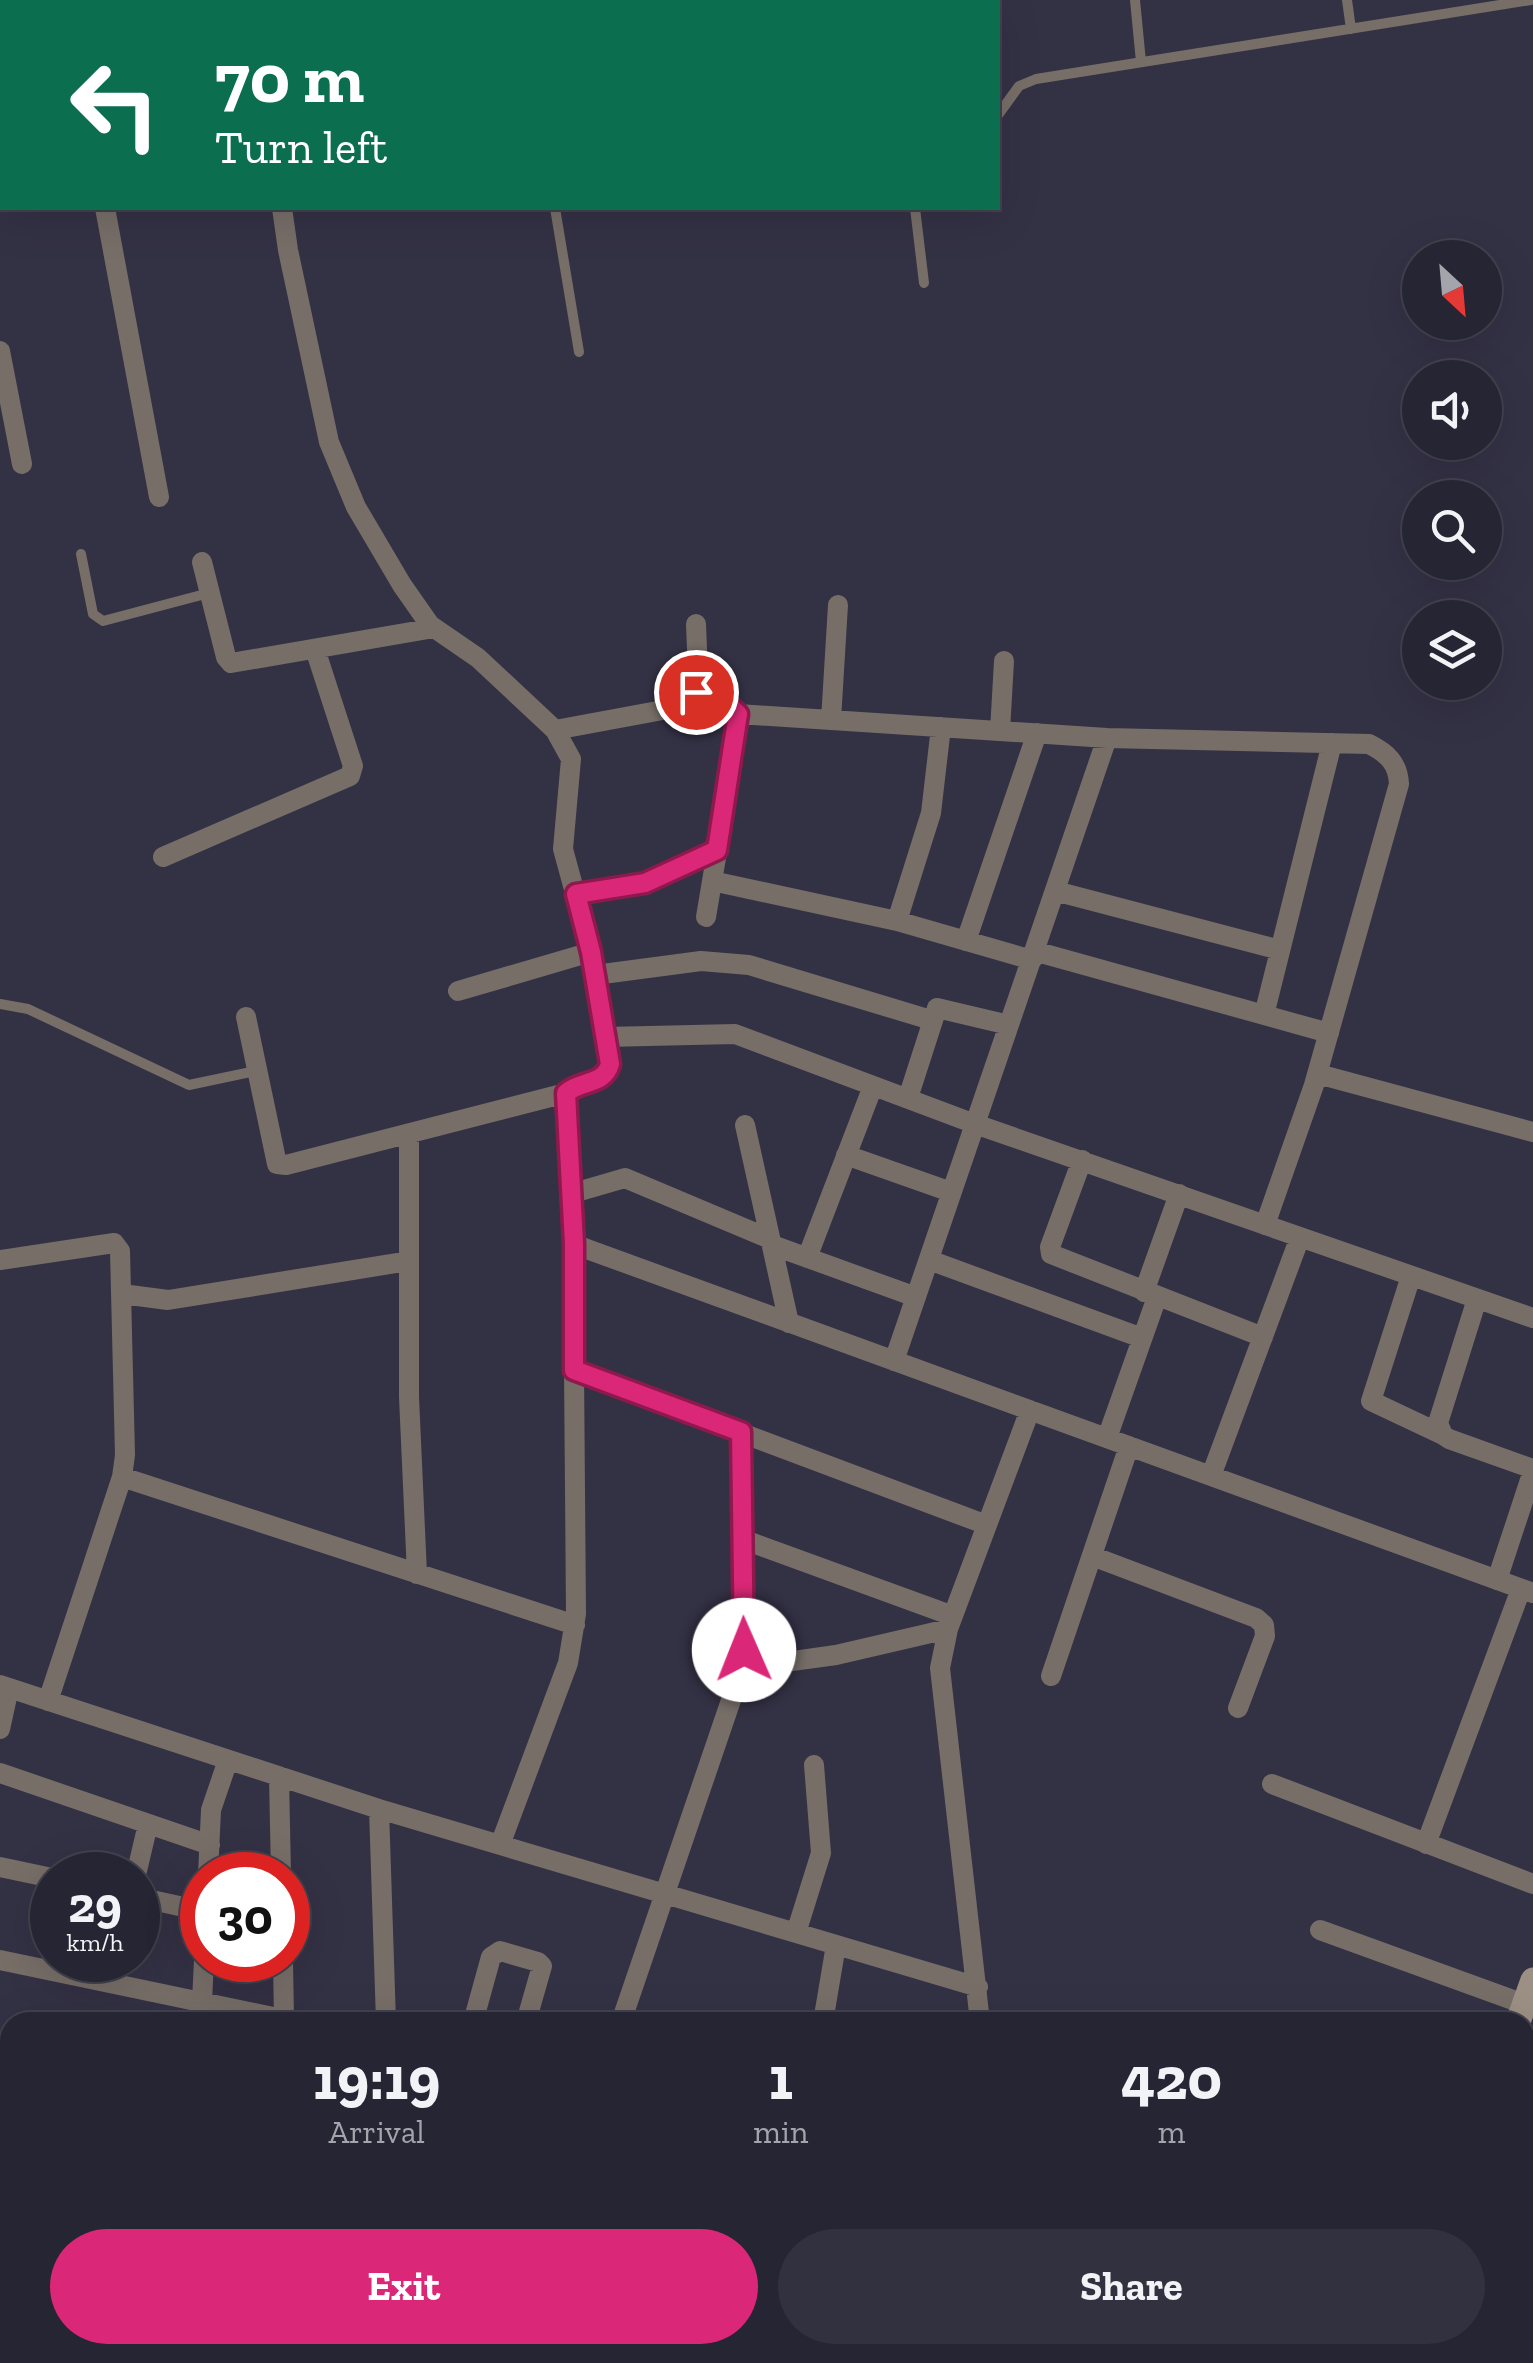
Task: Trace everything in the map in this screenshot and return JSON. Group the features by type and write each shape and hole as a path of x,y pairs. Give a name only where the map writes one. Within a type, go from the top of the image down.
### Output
{"street":[{"path":"105,210 159,497"},
{"path":"246,1018 277,1164 286,1165 566,1093 607,1073 610,1064 591,952 563,848 570,759 555,730 478,658 434,628 402,585 341,478 325,423 282,210"},
{"path":"0,351 22,464"},
{"path":"202,562 230,662 434,628"},
{"path":"831,720 838,605"},
{"path":"696,624 699,699 732,708 738,714 1107,738 1369,744 1394,763 1399,784 1318,1074 1265,1224"},
{"path":"163,857 350,776 353,766 315,650"},
{"path":"1000,731 1004,661"},
{"path":"555,730 706,702"},
{"path":"706,917 738,714"},
{"path":"897,921 931,812 941,727"},
{"path":"966,941 1037,733"},
{"path":"894,1361 1107,738"},
{"path":"1264,1015 1332,743"},
{"path":"576,894 645,883 717,850"},
{"path":"712,880 897,921 1329,1033"},
{"path":"1055,891 1280,950"},
{"path":"458,991 591,952"},
{"path":"595,975 701,961 749,965 930,1020"},
{"path":"908,1098 937,1008 1009,1025"},
{"path":"605,1037 736,1034 975,1124 1533,1318"},
{"path":"1318,1074 1533,1132"},
{"path":"807,1258 873,1086"},
{"path":"500,1845 568,1663 575,1626 574,1244 566,1093"},
{"path":"745,1125 789,1323"},
{"path":"410,1134 409,1398 417,1574"},
{"path":"846,1155 952,1192"},
{"path":"1082,1160 1050,1247 1051,1254 1263,1336"},
{"path":"570,1194 625,1178 807,1258 916,1296"},
{"path":"1107,1438 1142,1338 1179,1194"},
{"path":"1211,1476 1300,1237"},
{"path":"0,1260 114,1243 120,1251 122,1477 48,1701"},
{"path":"574,1244 1527,1591 1426,1844"},
{"path":"929,1260 1142,1338"},
{"path":"122,1294 168,1300 409,1261"},
{"path":"1411,1276 1370,1401 1533,1470 1496,1580"},
{"path":"1443,1435 1438,1423 1477,1298"},
{"path":"574,1370 987,1525"},
{"path":"979,2012 942,1689 942,1648 1030,1410"},
{"path":"624,2012 742,1668 741,1432"},
{"path":"1051,1676 1130,1446"},
{"path":"122,1477 575,1626"},
{"path":"742,1539 951,1622"},
{"path":"1092,1556 1256,1618 1264,1626 1264,1636 1238,1708"},
{"path":"742,1668 836,1654 951,1622"},
{"path":"0,1729 5,1687 378,1809 978,1987"},
{"path":"210,1852 211,1810 228,1760"},
{"path":"796,1934 821,1853 814,1765"},
{"path":"0,1773 210,1845"},
{"path":"278,1776 280,1852"},
{"path":"1272,1784 1533,1884"},
{"path":"378,1809 386,2012"},
{"path":"141,1852 148,1824"},
{"path":"0,1867 30,1873"},
{"path":"1320,1930 1525,2002"},
{"path":"825,2012 836,1945"},
{"path":"476,2012 491,1957 500,1951 542,1966 529,2012"},
{"path":"0,1960 249,2012"},
{"path":"202,2002 203,1982"},
{"path":"286,1982 290,2012"}],"lane":[{"path":"1135,0 1142,62"},
{"path":"1347,0 1352,29"},
{"path":"1000,113 1013,92 1026,83 1530,0"},
{"path":"556,210 579,352"},
{"path":"915,210 924,283"},
{"path":"81,554 93,614 103,621 210,593"},
{"path":"0,1004 28,1009 189,1086 256,1071"}],"route":[{"path":"696,692 699,699 732,708 738,714 717,850 645,883 576,894 591,952 610,1064 600,1079 566,1093 574,1244 574,1370 741,1432 744,1650"}]}
